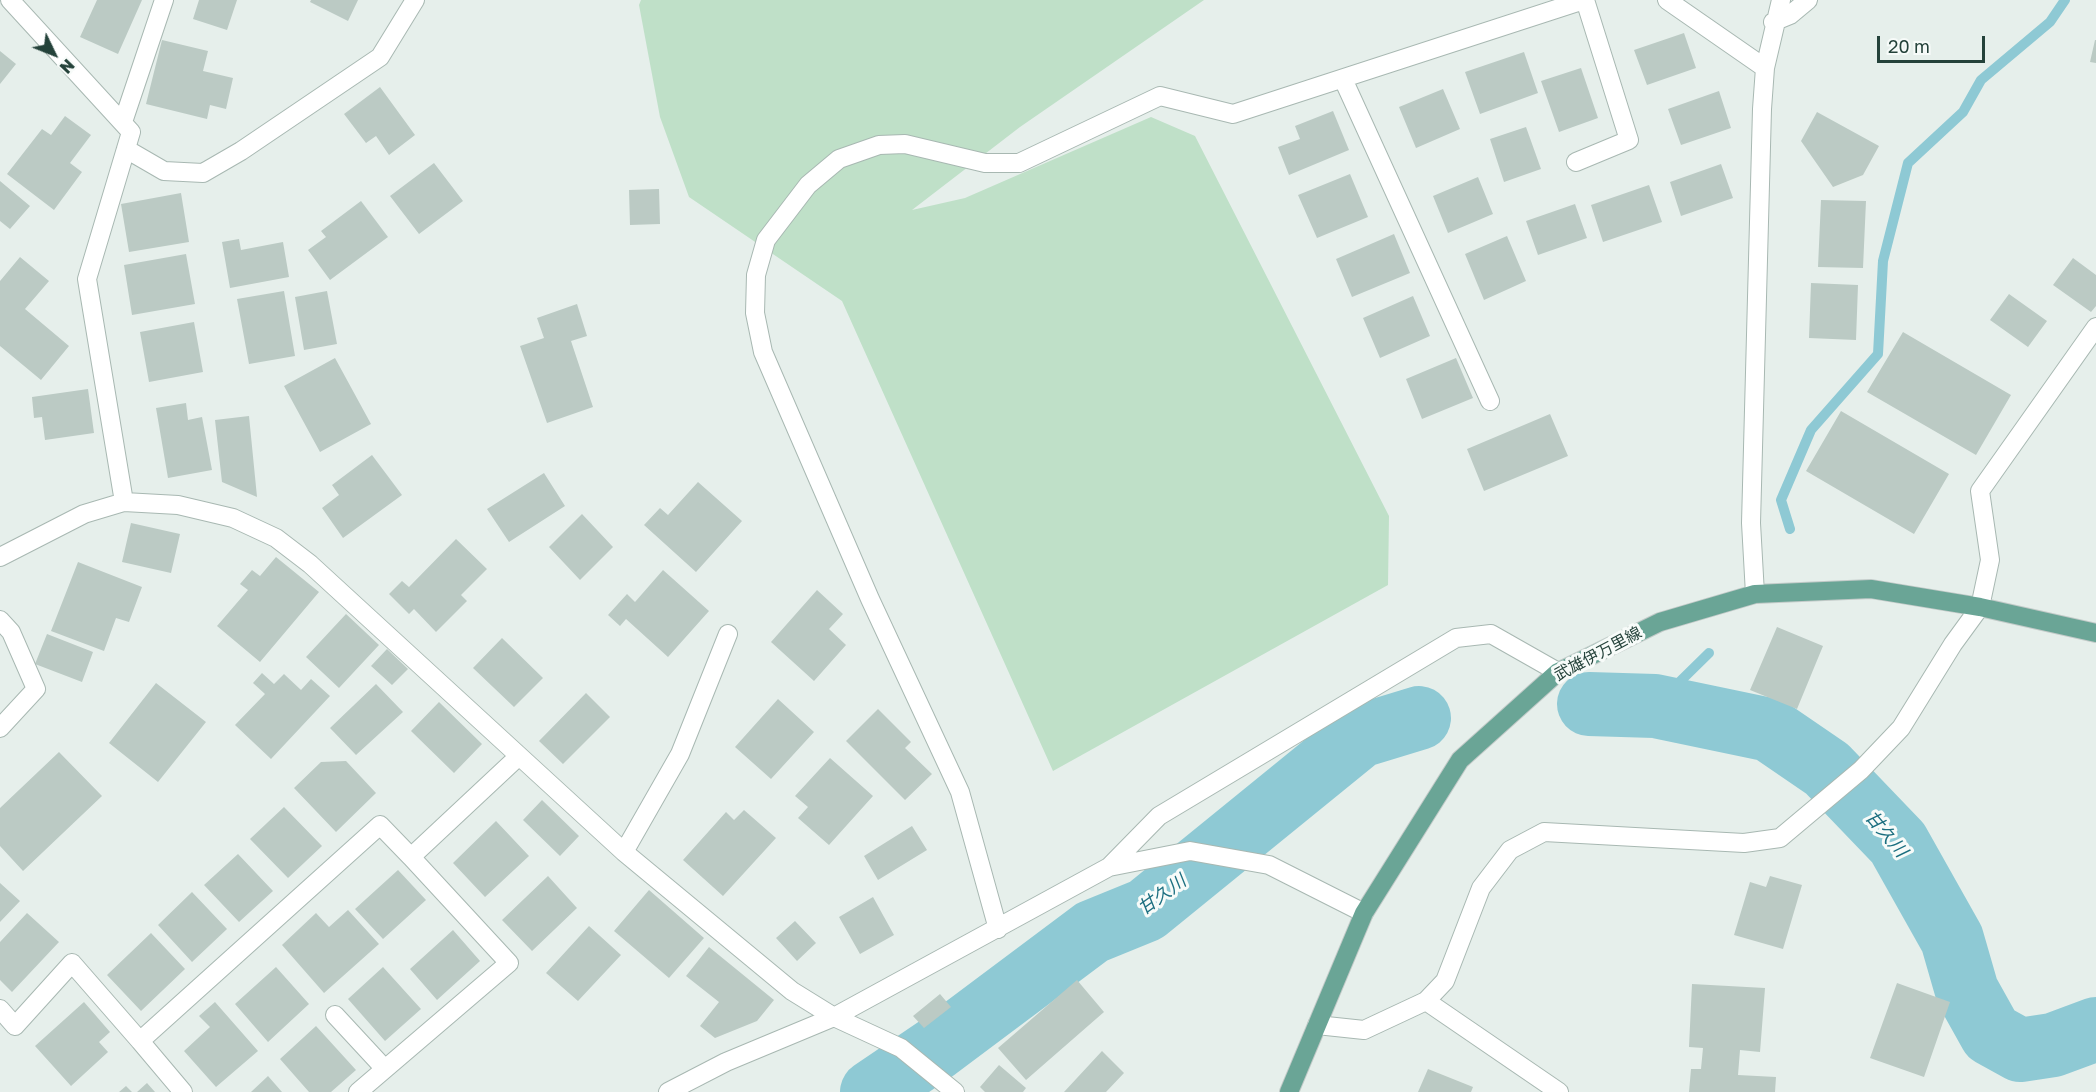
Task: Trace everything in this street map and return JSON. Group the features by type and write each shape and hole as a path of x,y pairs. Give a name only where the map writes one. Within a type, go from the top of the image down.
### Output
{"main road":[{"name":"武雄伊万里線","path":"1289,1092 1364,913 1460,760 1558,672 1660,622 1755,594 1871,589 1980,607 2096,633"}],"street":[{"path":"10,0 131,132 87,279 124,502"},
{"path":"123,122 164,0"},
{"path":"126,149 164,171 203,173 241,151 380,57 415,0"},
{"path":"998,929 960,792 865,588 763,352 755,313 756,275 766,240 808,185 838,159 879,145 905,144 985,163 1019,163 1160,96 1233,114 1585,0 1629,140 1576,162"},
{"path":"1667,0 1765,68"},
{"path":"1755,594 1751,523 1765,68 1773,22 1781,0"},
{"path":"1773,22 1790,15 1808,0"},
{"path":"1343,78 1490,400"},
{"path":"1317,1025 1364,1030 1426,1001 1445,981 1481,888 1509,850 1544,832 1744,843 1780,837 1862,770 1901,728 1953,644 1980,607 1990,560 1980,491 2096,327"},
{"path":"0,557 84,514 124,502 178,505 233,518 276,538 318,572 624,852 792,991 834,1017 901,1048 955,1092"},
{"path":"0,620 11,632 36,689 0,728"},
{"path":"624,852 680,754 728,634"},
{"path":"668,1092 726,1062 834,1017 1109,867 1159,816 1456,638 1491,634 1558,672"},
{"path":"411,856 519,756"},
{"path":"140,1041 380,825 509,963 358,1092"},
{"path":"1109,867 1190,851 1269,865 1364,913"},
{"path":"0,1009 15,1026 72,963 183,1092"},
{"path":"1426,1001 1559,1092"},
{"path":"335,1015 385,1069"}],"green space":[{"path":"641,0 1204,0 1020,127 912,210 965,198 1151,117 1195,136 1389,516 1388,585 1053,771 842,301 689,197 660,117 639,5"}],"building":[{"path":"97,0 142,0 118,54 80,37"},
{"path":"199,0 237,0 227,30 193,19"},
{"path":"311,0 358,0 348,21 310,2"},
{"path":"1684,33 1696,68 1647,85 1634,50"},
{"path":"162,40 208,51 203,71 233,78 226,109 210,105 207,119 146,104"},
{"path":"2096,40 2096,63 2090,62"},
{"path":"0,51 16,64 0,84"},
{"path":"1524,52 1538,93 1480,114 1465,72"},
{"path":"1581,68 1598,118 1559,132 1541,81"},
{"path":"380,87 415,135 389,155 376,136 366,143 344,114"},
{"path":"1443,89 1460,129 1416,148 1399,107"},
{"path":"1719,91 1731,128 1681,145 1668,109"},
{"path":"1333,111 1349,150 1289,175 1278,147 1300,139 1295,126"},
{"path":"1817,112 1879,146 1863,175 1833,187 1801,141"},
{"path":"65,116 91,135 70,163 82,172 54,210 7,174 42,129 51,135"},
{"path":"1526,127 1541,169 1504,182 1490,139"},
{"path":"434,163 463,201 419,234 390,196"},
{"path":"1721,164 1733,198 1681,216 1670,182"},
{"path":"1350,174 1368,217 1317,238 1298,195"},
{"path":"1478,177 1493,214 1448,233 1433,196"},
{"path":"0,181 30,206 10,229 0,221"},
{"path":"1649,185 1662,222 1603,242 1591,205"},
{"path":"659,189 660,224 630,225 629,190"},
{"path":"181,193 189,242 129,252 121,204"},
{"path":"1821,200 1866,201 1863,268 1818,267"},
{"path":"361,201 388,237 330,280 308,250 326,237 321,231"},
{"path":"1575,204 1587,238 1538,255 1526,221"},
{"path":"1394,234 1410,273 1352,297 1336,259"},
{"path":"1507,236 1526,281 1484,300 1465,254"},
{"path":"239,239 241,250 283,242 289,277 230,288 222,242"},
{"path":"186,254 195,304 132,315 124,265"},
{"path":"20,257 49,281 25,309 69,346 41,380 0,346 0,281"},
{"path":"2073,258 2096,275 2096,306 2091,312 2053,285"},
{"path":"1811,283 1858,285 1856,340 1809,338"},
{"path":"284,291 295,356 249,364 237,299"},
{"path":"327,291 337,344 304,350 295,297"},
{"path":"2009,294 2047,321 2028,347 1990,320"},
{"path":"1413,296 1430,336 1380,358 1363,318"},
{"path":"577,304 587,336 571,341 593,407 547,423 520,346 544,338 537,318"},
{"path":"194,322 203,372 149,382 140,332"},
{"path":"1903,332 2011,395 1976,455 1867,392"},
{"path":"335,358 371,424 320,452 284,386"},
{"path":"1456,358 1473,398 1422,419 1406,379"},
{"path":"88,389 94,433 45,440 42,417 34,418 32,397"},
{"path":"186,403 188,420 202,417 212,470 168,478 156,408"},
{"path":"1841,411 1949,474 1914,534 1806,471"},
{"path":"1550,414 1568,456 1484,491 1467,449"},
{"path":"249,416 257,497 222,482 215,420"},
{"path":"372,455 402,495 343,538 322,508 339,495 332,485"},
{"path":"544,473 565,506 509,542 487,509"},
{"path":"698,482 742,521 696,572 644,525 660,508 668,515"},
{"path":"582,514 613,547 580,580 549,547"},
{"path":"131,523 180,534 171,573 122,562"},
{"path":"456,539 487,569 461,595 467,601 436,632 414,609 409,614 389,594 402,581 409,587"},
{"path":"276,557 319,592 260,662 217,626 248,590 240,584 252,570 260,576"},
{"path":"78,562 142,587 129,622 116,618 104,651 51,631"},
{"path":"663,570 709,611 668,657 626,619 620,626 608,615 627,594 635,602"},
{"path":"817,590 843,614 829,629 846,645 814,681 771,642"},
{"path":"346,614 379,645 339,688 306,657"},
{"path":"1777,627 1823,646 1797,709 1750,690"},
{"path":"47,634 93,652 82,682 35,664"},
{"path":"502,638 543,678 514,707 473,668"},
{"path":"387,649 408,669 392,685 371,666"},
{"path":"262,673 274,684 284,674 301,690 311,679 330,696 271,759 235,725 265,694 253,683"},
{"path":"156,683 206,722 158,782 109,743"},
{"path":"376,684 403,712 356,755 330,728"},
{"path":"586,693 610,717 563,764 539,741"},
{"path":"778,699 814,732 771,779 735,747"},
{"path":"439,702 482,744 454,773 411,731"},
{"path":"878,709 911,742 905,748 932,774 905,800 846,741"},
{"path":"59,752 102,796 23,871 0,846 0,808"},
{"path":"830,758 873,796 829,845 798,818 808,807 795,796"},
{"path":"346,761 376,793 336,832 294,788 321,762"},
{"path":"542,800 579,836 560,856 523,820"},
{"path":"284,807 322,846 288,878 250,839"},
{"path":"744,810 776,838 723,896 683,860 726,812 734,820"},
{"path":"496,821 529,856 485,897 453,863"},
{"path":"912,826 927,850 878,880 864,856"},
{"path":"238,854 273,891 239,922 204,885"},
{"path":"398,870 426,900 383,939 355,909"},
{"path":"548,876 577,908 532,951 502,920"},
{"path":"1770,876 1802,885 1783,949 1734,935 1750,882 1766,887"},
{"path":"0,883 20,901 0,922"},
{"path":"649,890 704,938 669,978 614,931"},
{"path":"192,892 227,929 192,962 158,925"},
{"path":"873,897 894,935 860,954 839,917"},
{"path":"348,910 379,944 324,993 282,945 316,913 329,927"},
{"path":"27,913 59,942 12,992 0,980 0,942"},
{"path":"795,921 816,943 797,961 776,938"},
{"path":"589,926 621,955 578,1001 546,973"},
{"path":"453,930 480,961 437,1000 410,969"},
{"path":"151,933 185,969 141,1011 107,975"},
{"path":"709,947 774,1000 757,1021 715,1038 700,1026 719,1002 686,976"},
{"path":"276,967 309,1004 268,1042 235,1004"},
{"path":"383,967 421,1009 385,1041 348,999"},
{"path":"1077,980 1104,1012 1026,1080 998,1048"},
{"path":"1897,983 1950,1002 1924,1077 1870,1058"},
{"path":"1692,984 1765,988 1760,1052 1740,1050 1738,1075 1776,1077 1775,1092 1689,1092 1691,1069 1701,1069 1703,1048 1689,1047"},
{"path":"940,994 951,1007 924,1028 913,1016"},
{"path":"84,1002 110,1032 99,1042 108,1052 71,1086 35,1046"},
{"path":"215,1002 258,1051 216,1087 184,1051 210,1027 199,1016"},
{"path":"316,1026 356,1070 331,1092 309,1092 280,1059"},
{"path":"1102,1051 1124,1073 1106,1092 1064,1092"},
{"path":"999,1065 1026,1088 1023,1092 985,1092 980,1087"},
{"path":"1428,1069 1473,1087 1471,1092 1418,1092"},
{"path":"268,1076 282,1092 251,1092"},
{"path":"147,1083 155,1092 137,1092"},
{"path":"126,1086 132,1092 119,1092"}],"waterway":[{"path":"1790,529 1781,500 1811,430 1878,354 1883,261 1908,163 1963,112 1981,80 2050,22 2065,0"},
{"path":"1655,706 1709,653"},
{"name":"甘久川","path":"1589,704 1655,706 1770,730 1827,769 1898,843 1952,939 1967,991 1991,1034 2020,1050 2053,1045 2096,1029"},
{"name":"甘久川","path":"872,1092 937,1048 1092,932 1146,910 1360,736 1419,718"}]}
